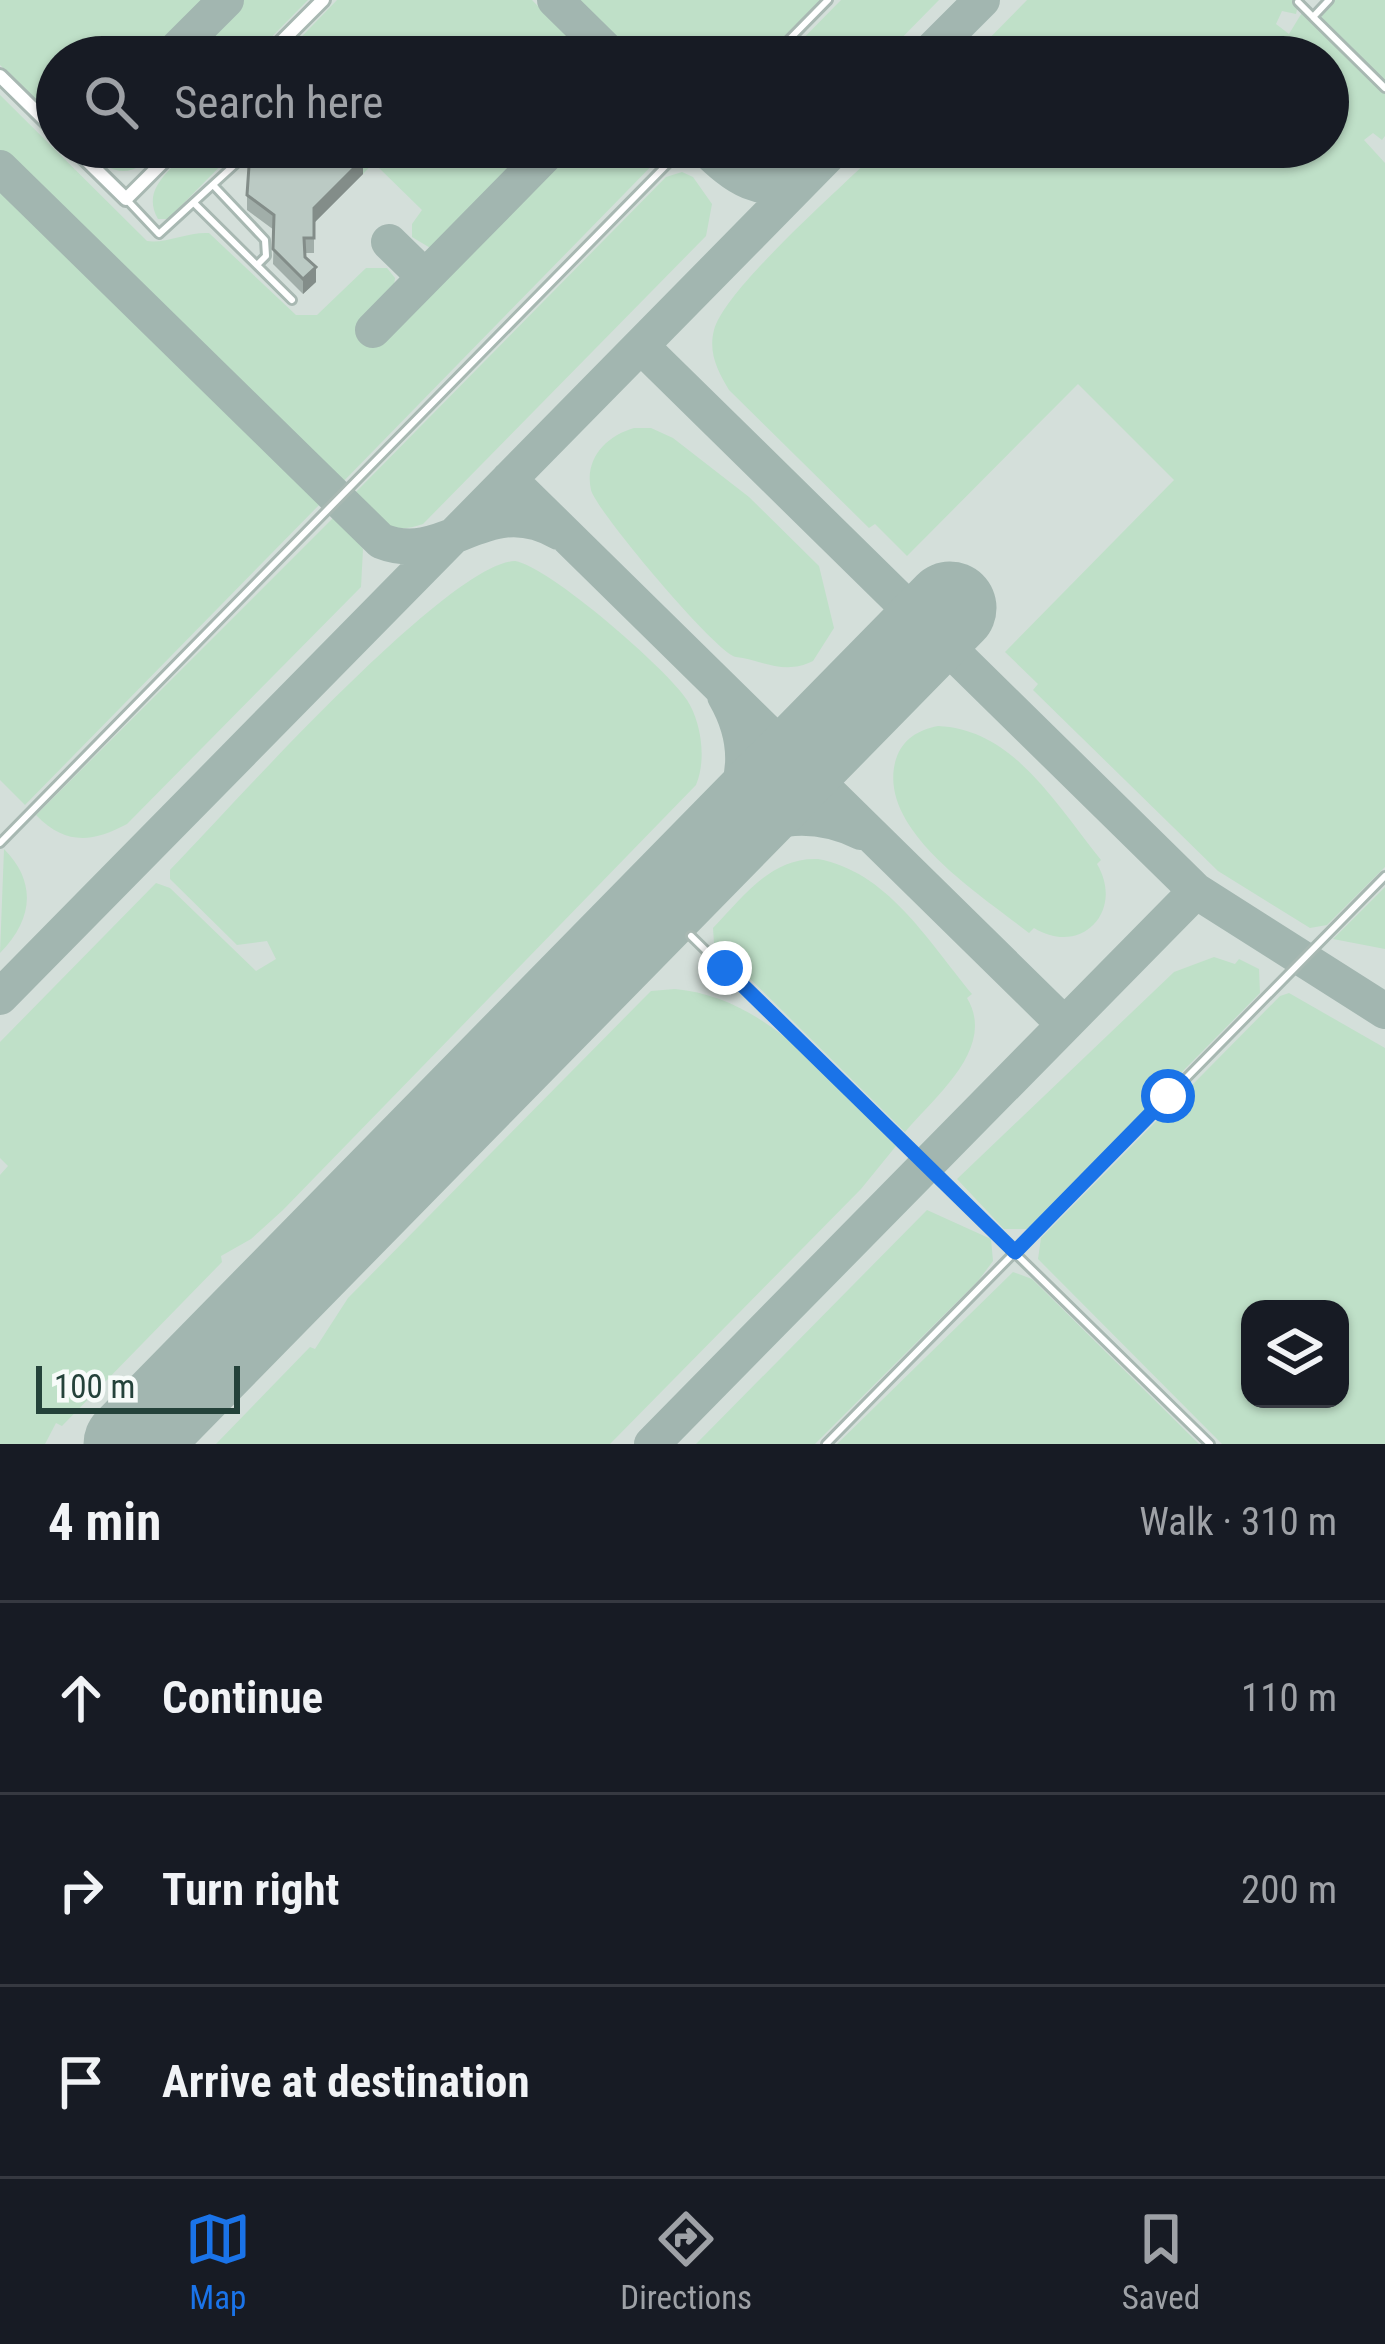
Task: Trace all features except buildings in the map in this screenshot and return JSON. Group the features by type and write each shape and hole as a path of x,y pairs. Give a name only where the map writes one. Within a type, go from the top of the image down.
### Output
{"street":[{"path":"287,36 323,0"},
{"path":"0,76 36,111"},
{"path":"94,168 126,199 157,168"}],"lane":[{"path":"793,36 828,0"},
{"path":"1312,17 1329,0"},
{"path":"1298,2 1332,36"},
{"path":"1349,53 1385,88"},
{"path":"126,199 159,234 232,168"},
{"path":"0,842 663,168"},
{"path":"214,186 265,239 266,256 257,266"},
{"path":"195,204 292,300"},
{"path":"826,1444 1385,876"},
{"path":"691,936 1210,1444"}],"shaded area":[{"path":"0,0 1385,0 1385,1444 0,1444"}],"green space":[{"path":"0,0 211,0 176,36 36,36 36,100 0,65"},
{"path":"242,0 308,0 273,36 207,36"},
{"path":"337,0 532,0 567,36 302,36"},
{"path":"577,0 820,0 785,36 614,36"},
{"path":"841,0 939,0 904,36 806,36"},
{"path":"1027,0 1299,0 1296,14 1282,11 1276,24 1289,34 1303,11 1328,36 992,36"},
{"path":"1333,0 1385,0 1385,83 1349,48 1349,36 1337,36 1321,13"},
{"path":"1349,56 1385,92 1385,136 1382,140 1373,133 1364,140 1385,163 1385,867 1327,925 1310,928 1218,871 1033,690 1038,684 1005,652 1174,480 1078,384 907,556 875,524 869,528 729,390 715,362 714,330 723,311 789,237 860,168 1349,168"},
{"path":"0,95 36,131 36,168 74,168 147,241 209,233 296,315 317,315 366,268 387,268 395,278 393,295 363,327 378,341 549,168 649,168 338,487 0,153"},
{"path":"218,168 168,219 158,219 153,198 168,171"},
{"path":"379,168 518,168 443,244 432,249 412,237 412,224 422,210"},
{"path":"682,172 693,177 712,204 706,236 423,524 391,527 364,514 352,496 666,177"},
{"path":"0,185 322,502 25,805 0,780"},
{"path":"634,428 651,428 673,438 749,497 819,566 834,628 813,661 782,667 725,650 614,525 591,490 591,468 606,443"},
{"path":"336,515 363,549 361,587 127,824 103,835 80,838 58,832 36,815"},
{"path":"515,561 532,567 580,600 676,686 698,727 702,750 696,785 283,1210 251,1239 221,1256 222,1262 62,1426 56,1423 45,1444 0,1444 0,1175 8,1166 0,1158 0,1042 156,883 170,888 256,971 276,959 267,941 237,945 170,879 170,870 392,644 441,601 484,572"},
{"path":"938,726 965,730 1010,755 1067,815 1101,860 1097,864 1106,898 1102,913 1082,933 1051,936 1034,928 1029,933 959,879 916,834 901,810 894,785 896,759 912,736"},
{"path":"4,849 22,875 27,902 19,928 0,953"},
{"path":"818,859 843,866 885,892 972,994 967,998 974,1035 968,1053 946,1087 905,1132 714,943 713,928 759,881 786,865"},
{"path":"1385,887 1385,949 1333,939"},
{"path":"1214,957 1235,964 1239,959 1259,969 1260,993 1027,1229 1004,1229 957,1179 1174,972"},
{"path":"675,989 741,1008 770,1026 823,1071 896,1146 861,1189 610,1444 216,1444 310,1347 315,1349 348,1298 651,991"},
{"path":"1289,993 1385,1048 1385,1444 1222,1444 1038,1259 1041,1238 1280,996"},
{"path":"927,1210 991,1239 993,1261 978,1281 815,1444 696,1444"},
{"path":"1013,1272 1032,1279 1199,1444 837,1444"}],"taxiway":[{"path":"190,36 226,0"},
{"path":"555,0 592,36"},
{"path":"946,36 982,0"},
{"path":"0,168 381,541 426,545 509,519 533,521 559,532"},
{"path":"373,330 532,168"},
{"path":"728,168 762,185 775,186 804,176"},
{"path":"0,997 815,168"},
{"path":"389,242 425,277"},
{"path":"641,346 1196,891 1385,1011"},
{"path":"509,479 1064,1024"},
{"path":"621,938 698,859 720,831 735,800 743,768 740,733 725,696"},
{"path":"717,850 750,829 786,819 823,820 861,832"},
{"path":"652,1444 1196,891"}],"runway":[{"path":"130,1444 950,608"}],"route":[{"path":"725,968 1015,1252 1168,1096"}]}
